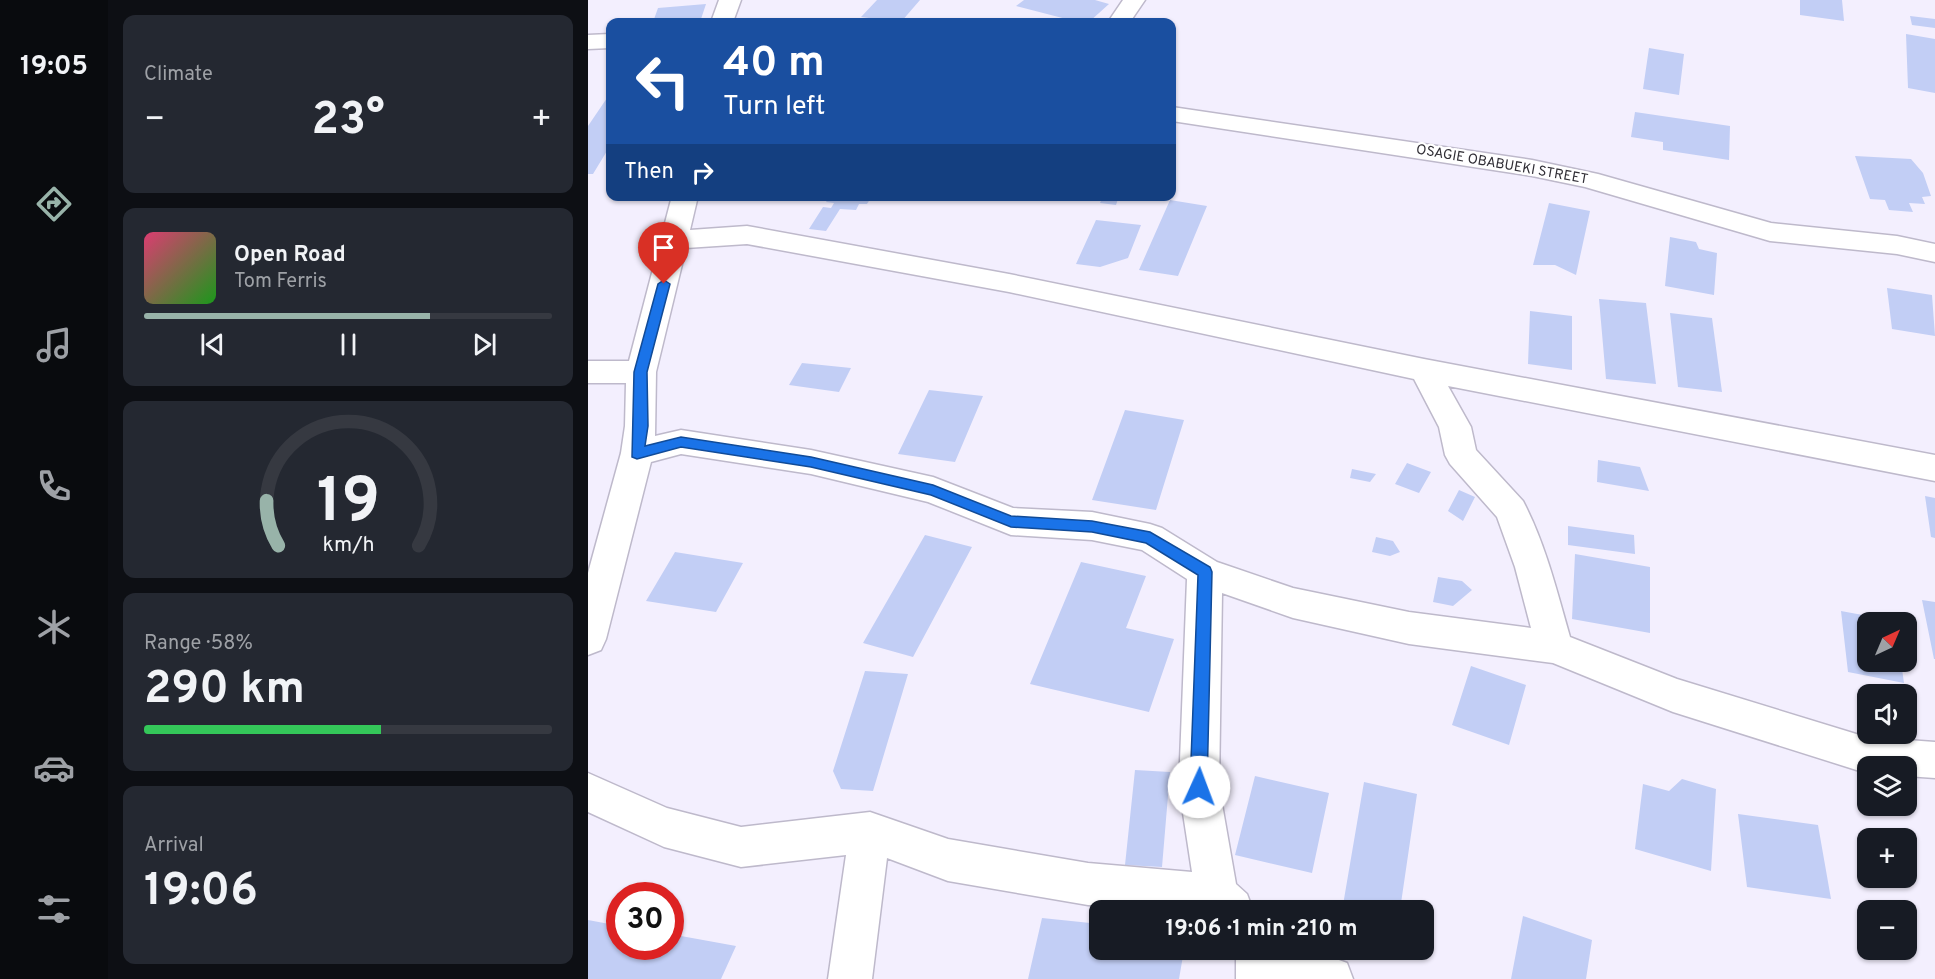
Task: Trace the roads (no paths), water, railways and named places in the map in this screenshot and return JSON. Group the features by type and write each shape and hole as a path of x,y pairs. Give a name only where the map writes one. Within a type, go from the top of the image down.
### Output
{"street":[{"path":"723,18 730,0"},
{"path":"1122,18 1134,0"},
{"path":"588,42 606,41"},
{"name":"OSAGIE OBABUEKI STREET","path":"1176,115 1532,168 1589,180 1770,232 1897,245 1935,252"},
{"path":"588,639 596,575 615,544 637,453 641,426 641,372 684,201"},
{"path":"675,240 747,235 1009,283 1424,370 1935,468"},
{"path":"1424,370 1455,427 1461,455 1511,510 1532,567 1555,647"},
{"path":"588,372 641,372"},
{"path":"637,453 681,442 811,462 933,490 1011,521 1092,526 1150,538 1205,572 1293,603 1409,628 1555,647 1672,695 1866,755 1935,760"},
{"path":"1205,572 1199,787 1224,900"},
{"path":"588,792 664,827 741,846 870,832 948,861 1203,900"},
{"path":"850,979 870,832"},
{"path":"1258,960 1258,979"},
{"path":"1281,960 1331,979"}]}
